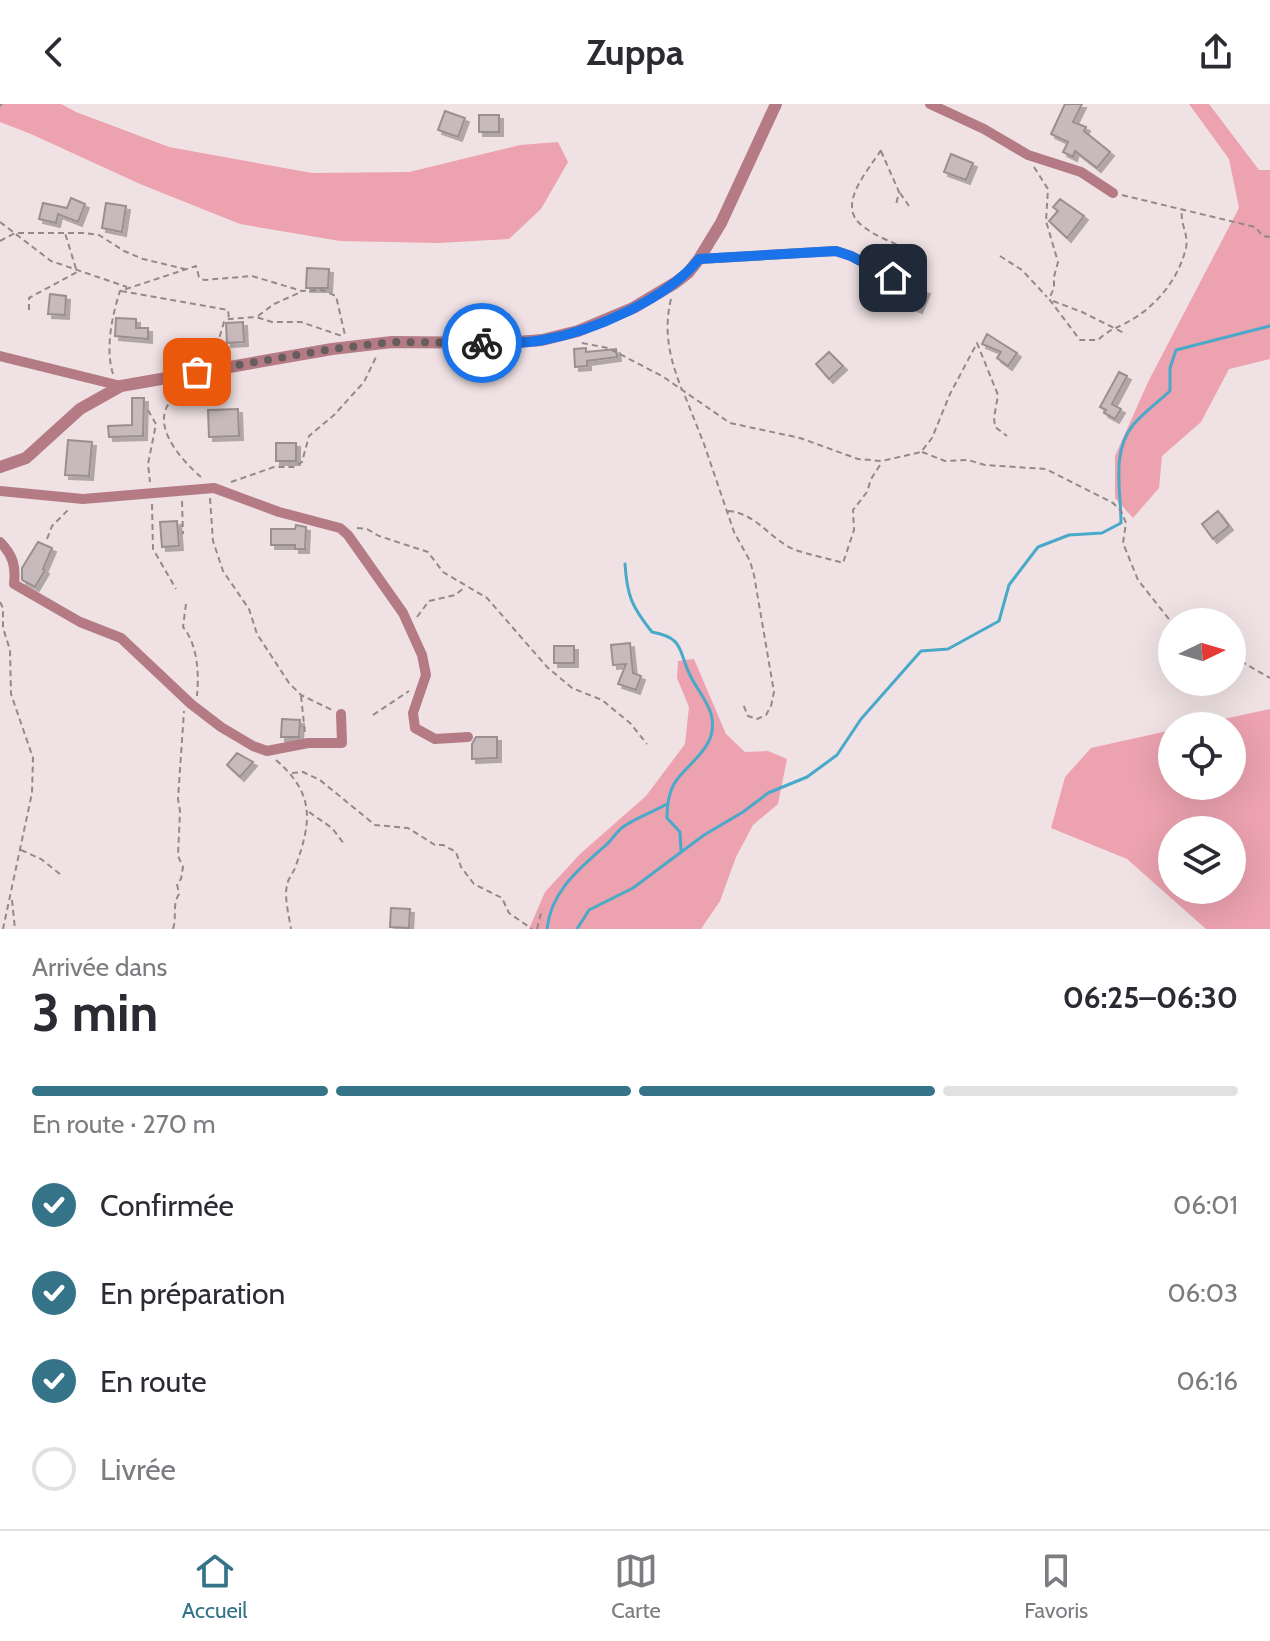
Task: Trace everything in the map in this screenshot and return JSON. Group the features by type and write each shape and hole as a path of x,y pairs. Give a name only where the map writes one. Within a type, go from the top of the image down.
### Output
{"street":[{"path":"0,467 26,458 80,409 121,386 383,343 506,343 558,337 633,308 675,283 699,259 721,223 776,104"},
{"path":"930,104 984,129 1028,155 1081,172 1113,193"},
{"path":"699,259 836,251 893,278"},
{"path":"0,356 121,386"},
{"path":"0,491 76,499 212,488 279,512 340,528 348,535 410,627 422,655 426,675 413,713 415,728 435,739 468,737"},
{"path":"0,542 11,553 14,584 80,622 121,638 189,701 221,727 253,746 267,751 308,743 342,743 341,714"}],"path":[{"path":"898,245 857,222 853,215 851,201 881,150 899,192 909,206"},
{"path":"1028,155 1048,189 1046,221 1058,262 1049,299"},
{"path":"896,205 899,192"},
{"path":"1113,193 1255,227 1263,236 1270,237"},
{"path":"1000,256 1022,270 1080,340 1098,340 1113,327 1146,310 1163,295 1186,246 1182,211"},
{"path":"0,222 51,261 128,287"},
{"path":"65,232 77,272"},
{"path":"0,241 15,233 99,235 143,259 186,269"},
{"path":"121,386 109,359 114,310 120,291 128,287 196,266 199,277 204,280 252,276 302,291 322,290 336,296 345,337 301,322 272,322 256,317 224,322 210,370 213,377 211,383 182,392 171,401 164,423 173,449 212,488 213,541 223,571 249,609 257,634 289,683 301,695 341,714"},
{"path":"29,310 29,298 77,272"},
{"path":"675,283 667,315 667,341 734,532 750,561 774,692 766,715 757,719 748,716 743,704"},
{"path":"120,291 228,310 229,319"},
{"path":"256,317 274,304 302,291"},
{"path":"1049,299 1126,334"},
{"path":"558,337 608,348 662,376 730,423 800,438 858,459 882,461 921,452 945,461 968,460 985,465 1046,469 1113,503 1121,511 1126,523 1123,543 1138,580 1160,608"},
{"path":"212,488 274,467 294,467 302,462 309,436 334,415 364,382 383,343"},
{"path":"921,452 932,438 950,394 977,343 998,395 995,427 1007,436"},
{"path":"728,511 758,521 792,548 843,563 854,530 853,510 867,492 882,461"},
{"path":"182,492 183,534"},
{"path":"47,539 52,526 76,499"},
{"path":"340,528 367,529 420,548 435,558 443,572 487,598 547,667 572,688 602,700 630,723 647,744"},
{"path":"410,627 429,601 455,595 465,587"},
{"path":"0,602 10,650 11,694 33,758 32,793 11,899 2,918 3,929"},
{"path":"173,929 174,901 179,894 177,884 183,867 178,856 181,728 189,701 197,694 198,670 191,637 183,627 186,604"},
{"path":"1246,664 1270,678"},
{"path":"373,715 423,681"},
{"path":"301,695 308,743"},
{"path":"267,751 292,773 304,791 308,811 295,869 286,886 291,929"},
{"path":"292,773 303,772 320,780 375,825 408,828 435,845 443,845 456,852 461,867 474,884 502,898 509,913 532,929"},
{"path":"308,811 332,828 345,845"},
{"path":"20,850 41,859 60,874"},
{"path":"11,899 15,929"},
{"path":"537,929 542,909"}],"shaded area":[{"path":"0,104 61,104 169,147 312,173 409,172 520,145 558,142 568,162 541,209 509,239 438,243 340,241 240,224 140,184 0,122"},
{"path":"1189,104 1209,104 1259,170 1270,170 1270,359 1229,369 1201,422 1162,456 1159,488 1133,518 1115,498 1115,456 1149,380 1239,208 1229,159"},
{"path":"694,659 726,734 745,752 768,751 787,759 778,804 753,825 736,857 720,901 701,929 529,929 545,892 580,854 646,796 685,744 689,707 677,678 678,661"},
{"path":"1270,709 1270,929 1206,929 1178,904 1246,904 1246,816 1158,816 1158,886 1127,859 1051,828 1065,777 1091,748 1158,733 1158,800 1246,800 1246,714"}],"building":[{"path":"1065,104 1082,104 1073,122 1086,127 1084,131 1110,152 1097,168 1075,151 1073,157 1063,152 1068,142 1051,134"},
{"path":"445,111 465,118 458,137 438,130"},
{"path":"479,115 499,115 499,132 479,132"},
{"path":"951,154 973,163 966,180 944,172"},
{"path":"71,198 85,204 78,222 58,214 56,223 39,219 43,203 67,208"},
{"path":"1060,199 1084,216 1067,238 1049,221 1058,211 1053,207"},
{"path":"106,203 126,206 122,232 102,228"},
{"path":"307,268 329,269 328,288 306,288"},
{"path":"910,284 926,290 918,309 902,303"},
{"path":"50,294 66,296 65,315 48,314"},
{"path":"116,318 136,319 136,328 148,328 148,339 115,336"},
{"path":"243,322 244,342 227,343 226,323"},
{"path":"987,334 1017,353 1008,366 997,358 1001,352 982,344"},
{"path":"586,348 586,352 616,349 617,357 587,361 587,366 575,367 574,349"},
{"path":"829,352 843,366 829,379 816,364"},
{"path":"1119,372 1127,376 1112,404 1121,409 1115,419 1100,407"},
{"path":"132,398 144,398 143,436 109,437 108,426 132,425"},
{"path":"238,409 239,436 209,437 208,410"},
{"path":"68,440 92,442 89,476 65,475"},
{"path":"276,443 296,443 296,461 276,461"},
{"path":"1218,511 1229,526 1213,539 1202,524"},
{"path":"177,521 179,546 162,547 160,522"},
{"path":"296,525 306,527 305,549 295,549 295,545 271,545 271,529 295,529"},
{"path":"38,542 52,548 35,587 22,580 22,568"},
{"path":"630,643 633,673 641,676 636,690 618,684 626,664 613,665 611,645"},
{"path":"554,646 574,646 574,663 554,663"},
{"path":"282,719 300,720 299,737 281,737"},
{"path":"476,737 497,737 497,758 472,759 472,744"},
{"path":"237,753 253,762 240,777 227,765"},
{"path":"391,908 410,909 409,928 390,927"}],"waterway":[{"path":"577,929 589,910 633,888 704,835 768,793 807,777 837,755 861,719 921,651 948,649 999,621 1009,585 1038,547 1069,535 1102,533 1121,523 1119,472 1122,447 1133,425 1170,391 1170,368 1176,350 1270,326"},
{"path":"625,564 627,585 635,608 652,632 670,638 679,647 690,675 707,704 713,724 709,742 676,781 669,796 667,818 680,832 681,850"},
{"path":"547,929 554,903 577,872 623,827 667,804"}],"way so far":[{"path":"197,372 392,342 482,343"}],"route":[{"path":"482,343 542,340 578,331 633,308 675,283 699,259 836,251 893,278"}]}
